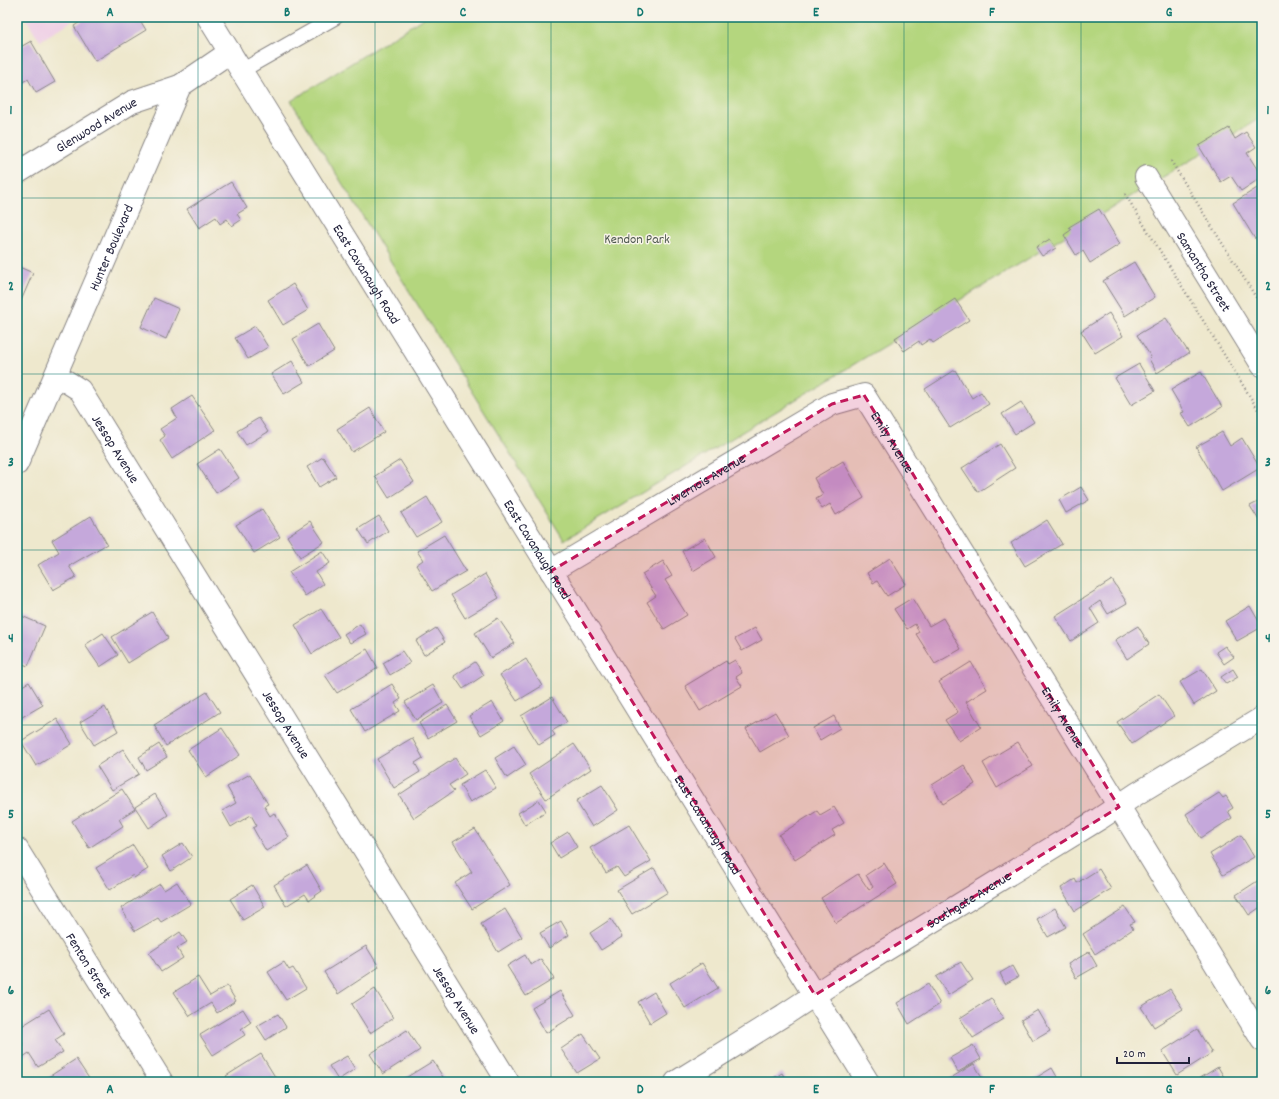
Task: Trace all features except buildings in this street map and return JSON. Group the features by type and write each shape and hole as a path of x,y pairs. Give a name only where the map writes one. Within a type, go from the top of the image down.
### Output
{"street":[{"name":"East Cavanaugh Road","path":"208,17 868,1082"},
{"path":"180,86 236,61"},
{"name":"Glenwood Avenue","path":"17,173 132,102 180,86"},
{"name":"Hunter Boulevard","path":"17,464 180,86"},
{"name":"Samantha Street","path":"1146,177 1262,365"},
{"name":"Jessop Avenue","path":"56,375 80,390 508,1082"},
{"name":"Livernois Avenue","path":"551,571 832,404 864,395"},
{"name":"Emily Avenue","path":"864,395 1262,1040"},
{"name":"Southgate Avenue","path":"676,1082 784,1015 840,978 1262,718"},
{"name":"Fenton Street","path":"17,849 162,1082"}],"lane":[{"path":"236,61 336,17"}],"path":[{"path":"1171,161 1262,307"},
{"path":"1125,194 1262,416"}],"highlighted area":[{"path":"864,395 1119,807 815,995 551,571 832,404"}],"shaded area":[{"path":"25,17 78,17 40,41"}],"green space":[{"name":"Kendon Park","path":"425,17 1262,17 1262,117 564,540 291,101"}]}
